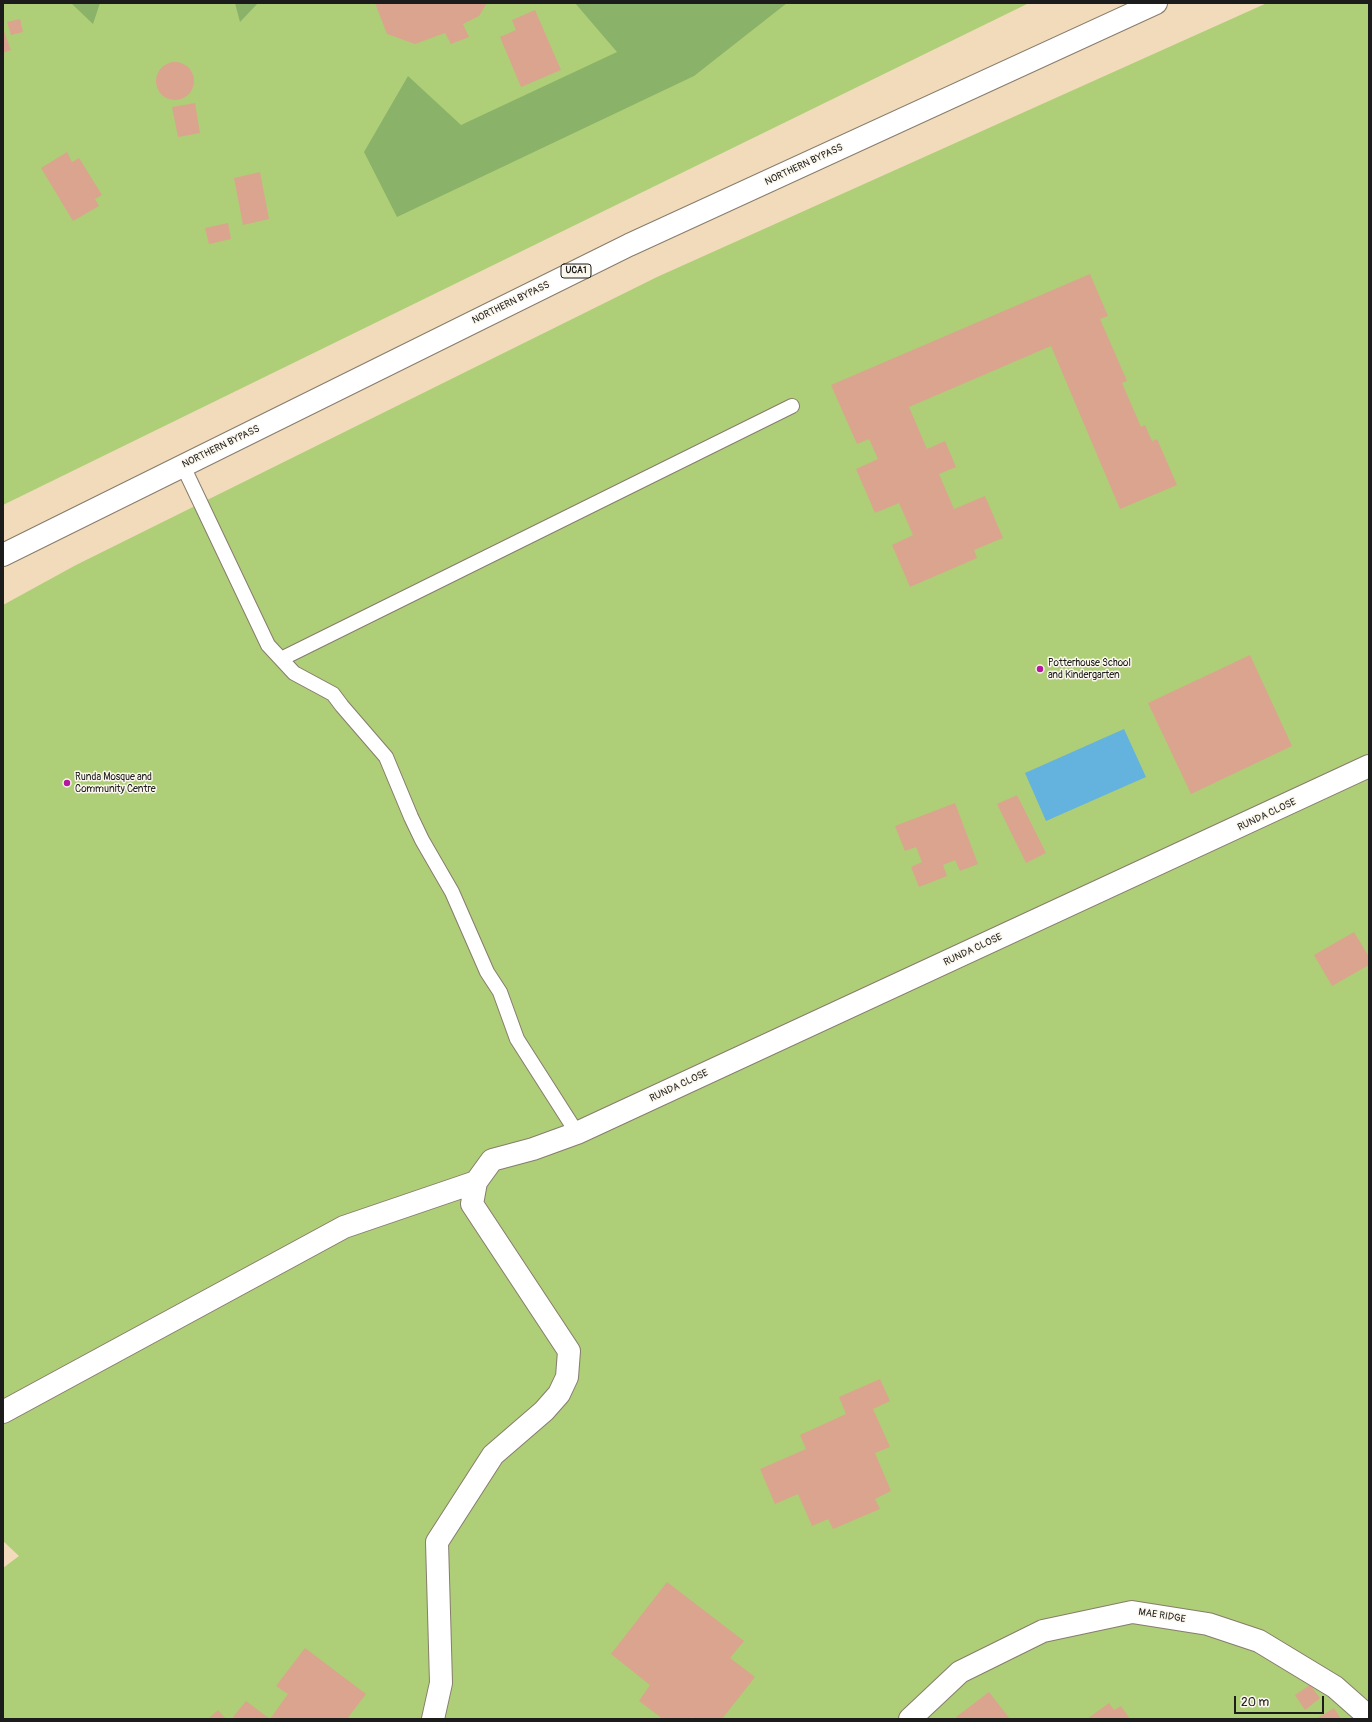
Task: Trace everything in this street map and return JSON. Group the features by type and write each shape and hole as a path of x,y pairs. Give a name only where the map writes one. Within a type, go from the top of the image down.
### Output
{"street":[{"name":"NORTHERN BYPASS","path":"3,555 629,245 1156,3"},
{"name":"RUNDA CLOSE","path":"476,1182 492,1160 533,1149 577,1133 1369,766"},
{"path":"3,1412 344,1227 476,1182 472,1204 568,1351 566,1377 559,1394 544,1411 493,1455 437,1542 441,1683 433,1719"},
{"name":"MAE RIDGE","path":"910,1719 960,1672 1043,1631 1132,1612 1208,1624 1259,1641 1335,1687 1369,1717"}],"lane":[{"path":"281,659 792,406"},
{"path":"183,466 268,645 294,673 333,694 386,757 422,840 452,892 488,972 500,992 517,1039 577,1133"}],"green space":[{"path":"3,3 1029,3 3,505"},
{"path":"71,3 100,3 93,24"},
{"path":"235,3 258,3 240,22"},
{"path":"575,3 787,3 694,76 397,217 364,152 408,76 461,125 617,52"},
{"path":"1267,3 1369,3 1369,1719 3,1719 3,1568 19,1556 3,1541 3,605 76,565 657,277"}],"water":[{"path":"1124,729 1146,777 1046,821 1025,773"}],"building":[{"path":"375,3 487,3 479,16 463,24 469,37 451,44 445,33 415,44 387,34"},
{"path":"535,10 561,70 521,87 500,37 516,30 512,20"},
{"path":"20,19 23,32 11,35 7,22"},
{"path":"3,29 11,50 3,53"},
{"path":"171,62 179,62 189,67 193,74 193,88 189,95 179,100 171,100 161,95 159,92 156,85 156,77 161,67 164,65"},
{"path":"195,103 200,133 178,137 172,107"},
{"path":"67,152 72,162 79,158 102,195 95,199 99,206 73,221 41,168"},
{"path":"260,172 269,219 243,225 234,178"},
{"path":"228,223 231,239 209,244 205,228"},
{"path":"1090,274 1108,316 1100,319 1127,381 1122,383 1141,427 1145,425 1152,441 1157,439 1177,485 1120,509 1051,346 909,407 927,449 945,441 956,467 939,474 954,509 985,496 1003,538 974,550 977,558 910,587 892,545 913,535 899,503 875,513 856,469 878,459 869,439 857,444 831,385"},
{"path":"1250,655 1292,746 1191,794 1148,703"},
{"path":"1017,795 1046,853 1026,863 997,804"},
{"path":"955,803 978,864 960,871 955,860 943,865 947,876 919,887 911,867 922,862 916,847 905,851 895,826"},
{"path":"1354,932 1369,957 1369,965 1332,986 1314,955"},
{"path":"880,1379 890,1401 873,1409 890,1447 875,1453 891,1491 875,1499 880,1509 833,1529 828,1519 812,1526 798,1494 775,1504 760,1469 806,1449 800,1435 846,1414 839,1397"},
{"path":"667,1582 744,1641 730,1658 755,1677 722,1719 695,1719 692,1717 690,1719 663,1719 639,1701 650,1685 611,1654"},
{"path":"305,1648 366,1694 347,1719 270,1719 288,1694 276,1686"},
{"path":"1310,1685 1320,1698 1305,1710 1295,1695"},
{"path":"989,1692 1010,1719 958,1719 956,1717"},
{"path":"246,1701 270,1719 235,1719 233,1717"},
{"path":"1109,1703 1114,1710 1121,1706 1130,1719 1087,1719"},
{"path":"1334,1708 1341,1719 1316,1719"},
{"path":"218,1710 226,1719 208,1719"}],"place":[{"name":"Potterhouse School and Kindergarten","path":"1040,669"},
{"name":"Runda Mosque and Community Centre","path":"67,783"}]}
